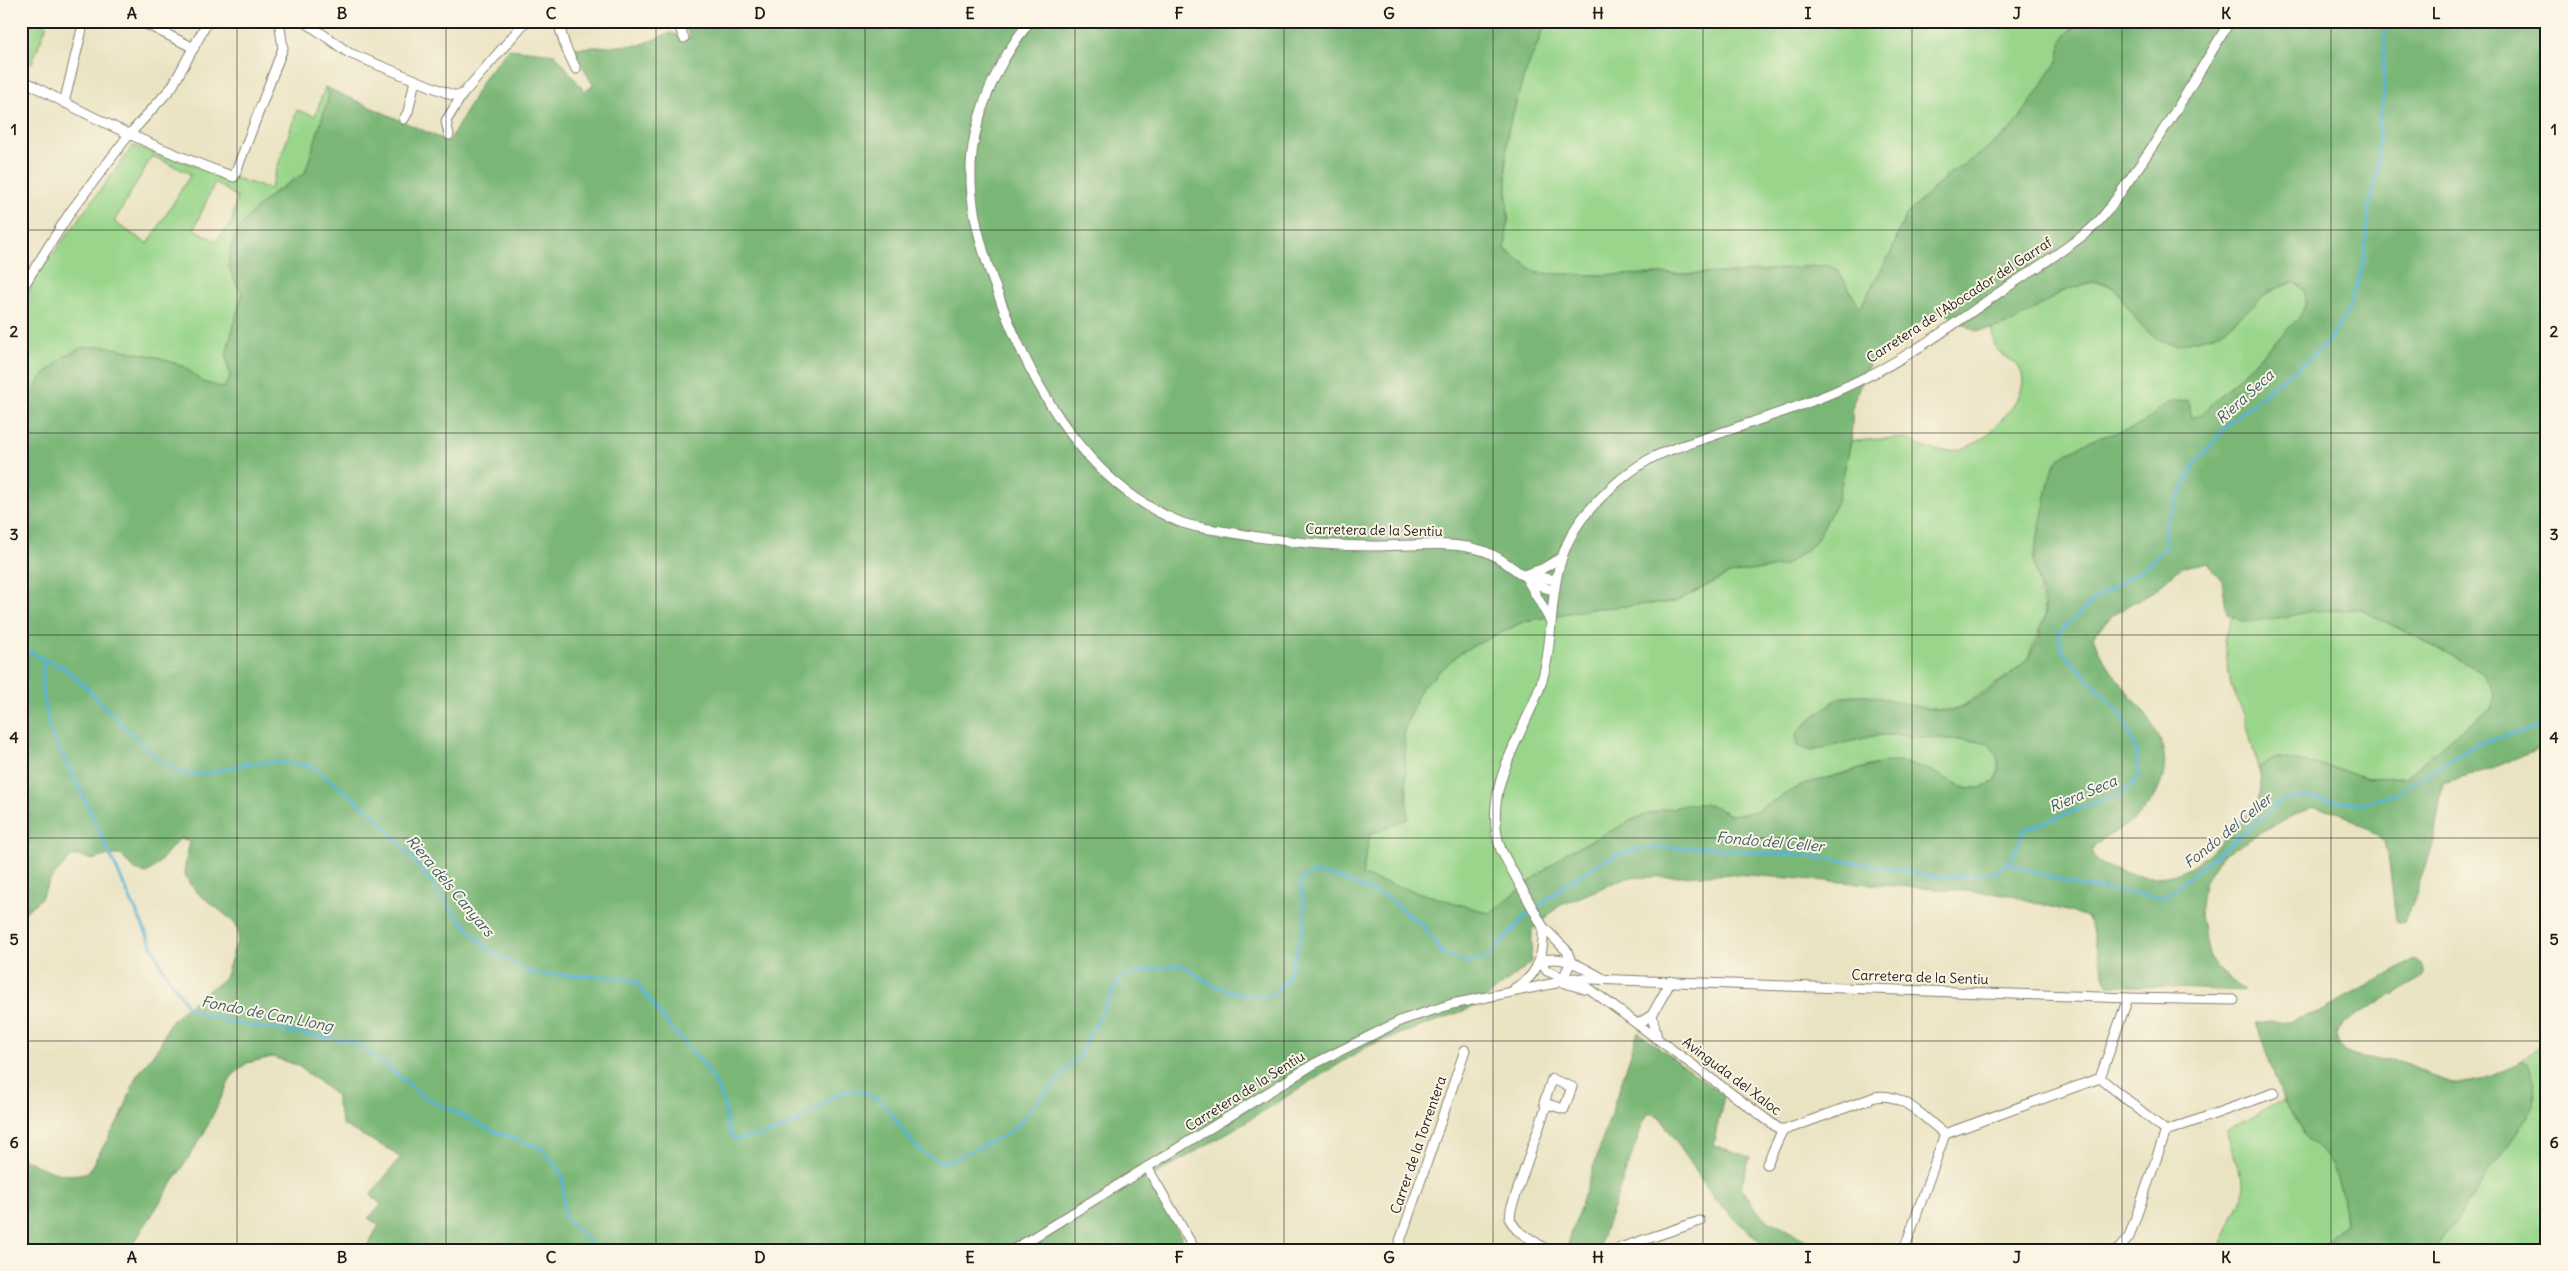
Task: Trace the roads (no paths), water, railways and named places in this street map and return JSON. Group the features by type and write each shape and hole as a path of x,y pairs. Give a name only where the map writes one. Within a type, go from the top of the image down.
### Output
{"street":[{"path":"64,103 84,21"},
{"path":"140,21 194,48"},
{"path":"158,30 162,21"},
{"path":"21,289 71,211 128,136 172,87 208,21"},
{"path":"21,79 128,136 174,156 234,177 283,48 279,21"},
{"path":"304,21 349,53 452,95 462,95"},
{"path":"448,135 446,121 462,95 526,21"},
{"path":"558,21 565,46 576,69"},
{"path":"677,21 684,38"},
{"name":"Carretera de la Sentiu","path":"1030,21 1010,46 996,72 974,136 973,208 983,254 1016,344 1058,416 1088,454 1132,495 1163,514 1193,526 1283,541 1350,546 1464,547 1490,553 1539,586 1554,590"},
{"name":"Carretera de l'Abocador del Garraf","path":"1550,620 1554,590 1562,557 1580,521 1595,504 1648,460 1816,400 1878,372 1955,323 2086,233 2104,214 2158,140 2230,21"},
{"path":"404,119 408,112 414,80"},
{"path":"1524,575 1542,569 1562,557"},
{"name":"Carretera de la Sentiu","path":"1524,575 1556,580"},
{"name":"Carretera de la Sentiu","path":"1524,575 1550,620"},
{"path":"1550,620 1544,672 1539,690 1509,755 1496,795 1494,810 1496,837 1501,850 1540,923 1567,951 1571,962"},
{"path":"1508,992 1527,980 1540,961 1544,946 1540,923"},
{"path":"1540,961 1555,958 1571,962 1605,979"},
{"path":"1540,961 1547,971 1560,980 1575,978 1605,979"},
{"path":"1560,980 1571,962"},
{"name":"Avinguda del Xaloc","path":"1575,978 1782,1131 1874,1098 1889,1096 1903,1101 1945,1134"},
{"name":"Carretera de la Sentiu","path":"1605,979 2128,998 2234,1000"},
{"name":"Carretera de la Sentiu","path":"1013,1250 1314,1064 1402,1020 1452,1004 1560,980"},
{"name":"Avinguda del Xaloc","path":"1560,980 1590,990"},
{"path":"1638,1024 1652,1015 1671,981"},
{"path":"2100,1078 2128,998"},
{"path":"1652,1015 1657,1038"},
{"name":"Carrer de la Torrentera","path":"1397,1250 1466,1050"},
{"path":"2100,1078 2166,1131"},
{"path":"1904,1250 1945,1134 2100,1078"},
{"path":"2166,1131 2274,1093"},
{"path":"1547,1104 1511,1209 1510,1220 1517,1230 1547,1250"},
{"path":"1767,1164 1782,1131"},
{"path":"2118,1250 2129,1237 2166,1131"},
{"path":"1147,1167 1195,1250"},
{"path":"1614,1250 1700,1221"}],"waterway":[{"name":"Riera dels Canyars","path":"21,646 43,659 64,668 88,689 145,748 166,765 189,775 215,772 244,764 279,762 311,766 372,812 421,869 454,913 490,951 535,974 613,977 635,981 669,1026 706,1067 722,1096 728,1128 733,1138 754,1137 776,1131 805,1117 836,1096 848,1091 855,1091 875,1098 886,1107 911,1141 921,1151 932,1159 947,1162 1008,1134 1022,1121 1032,1107 1078,1057 1120,978 1153,969 1178,966 1187,968 1207,982 1229,991 1270,997 1287,980 1304,924 1304,902 1300,885 1305,877 1314,873 1339,878 1386,897 1423,926 1444,955 1470,963 1489,956 1524,918 1565,885 1604,860 1636,849 1703,847 1770,854 1794,854 1881,866 1931,877 1968,876 1996,872 2012,858 2024,830 2125,791 2139,775 2136,748 2121,714 2062,651 2059,632 2098,597 2151,563 2166,547 2165,525 2195,464 2229,423 2279,381 2311,358 2328,341 2346,315 2363,265 2369,207 2377,176 2380,114 2384,94 2383,64 2386,21"},
{"name":"Fondo de Can Llong","path":"43,659 42,688 50,731 76,781 162,967 190,1010 236,1023 358,1043 426,1098 491,1130 543,1149 563,1176 564,1217 597,1250"},
{"name":"Fondo del Celler","path":"2006,863 2079,886 2164,898 2283,800 2301,797 2359,804 2393,795 2478,743 2547,725"}],"water label":[{"name":"Riera Seca","path":"2245,397"},
{"name":"Riera Seca","path":"2083,794"}]}
